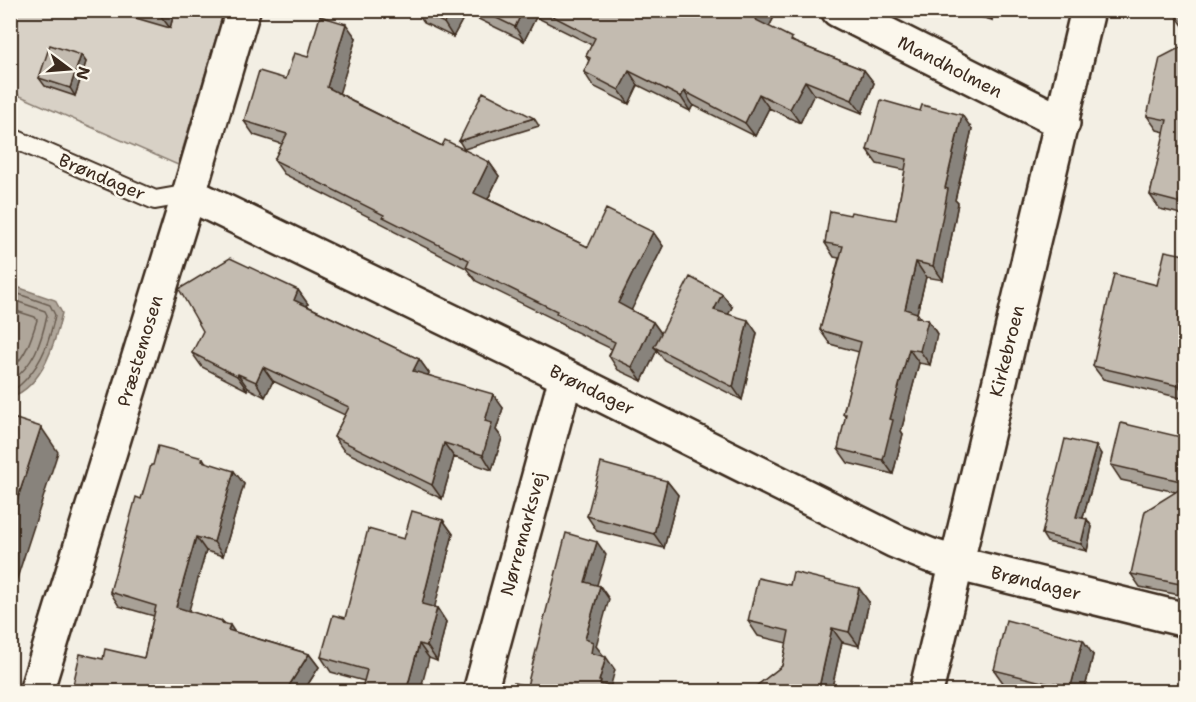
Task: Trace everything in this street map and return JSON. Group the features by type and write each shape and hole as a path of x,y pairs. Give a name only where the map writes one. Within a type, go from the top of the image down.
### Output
{"street":[{"name":"Præstemosen","path":"36,692 243,10"},
{"name":"Mandholmen","path":"838,10 1063,123"},
{"name":"Kirkebroen","path":"926,692 1088,10"},
{"name":"Brøndager","path":"189,194 566,377 895,542 955,563 1185,620"},
{"name":"Nørremarksvej","path":"480,692 566,377"}],"lane":[{"name":"Brøndager","path":"10,137 155,200 189,194"}],"shaded area":[{"path":"11,11 224,11 178,165 11,92"}],"water":[{"path":"11,285 55,300 62,313 46,362 31,383 11,397"}],"building":[{"path":"147,10 161,10 160,15"},
{"path":"417,10 450,10 444,23"},
{"path":"480,10 523,10 515,27"},
{"path":"541,10 761,10 756,20 792,38 791,41 864,70 852,100 805,81 790,109 759,94 745,123 684,91 681,97 629,71 619,90 584,72 590,58 586,56 595,38"},
{"path":"1175,10 1185,10 1185,16 1174,13"},
{"path":"320,16 346,24 327,87 442,146 445,140 489,162 474,193 588,247 606,209 653,232 618,303 653,322 632,367 609,356 615,342 466,267 469,260 274,160 287,134 244,121 259,71 286,79 294,53 308,57"},
{"path":"50,45 81,55 70,88 39,78"},
{"path":"1185,45 1185,204 1150,195 1167,120 1147,116 1160,58"},
{"path":"483,92 534,118 459,141"},
{"path":"881,100 920,111 922,105 962,115 945,188 948,189 933,266 916,262 905,309 917,313 916,317 928,320 920,351 909,349 890,419 893,420 883,460 838,449 846,414 843,414 861,342 820,330 843,246 825,243 830,211 850,215 851,212 896,220 907,159 867,150"},
{"path":"1165,251 1185,255 1185,358 1179,386 1093,366 1114,274 1157,285"},
{"path":"230,258 298,290 294,300 419,359 413,371 493,394 485,421 492,423 483,455 444,443 432,485 334,437 349,407 263,367 256,382 238,374 237,376 192,353 203,331 179,289"},
{"path":"690,277 722,294 714,310 748,320 733,387 654,347"},
{"path":"10,417 41,427 10,522"},
{"path":"1121,423 1185,438 1185,482 1111,465"},
{"path":"1065,439 1096,446 1076,517 1087,519 1081,544 1042,534"},
{"path":"158,446 203,458 202,461 234,471 214,542 196,537 176,607 222,621 230,625 228,630 309,654 285,692 81,692 82,687 73,685 80,654 103,659 105,649 144,658 156,606 110,592 136,497 141,499"},
{"path":"601,463 667,481 654,534 587,516"},
{"path":"1185,486 1185,585 1131,574 1145,511"},
{"path":"412,511 443,520 422,604 437,608 427,646 419,644 406,692 361,692 367,670 321,657 333,615 345,618 368,529 404,539"},
{"path":"566,533 597,542 585,582 600,586 585,639 593,642 591,653 606,657 599,681 601,681 600,684 616,688 615,692 512,692 514,683 527,686"},
{"path":"793,572 859,588 849,632 832,628 818,692 750,691 782,666 789,631 748,621 758,578 790,585"},
{"path":"1006,620 1083,640 1071,686 1054,683 1054,685 994,670"}]}
